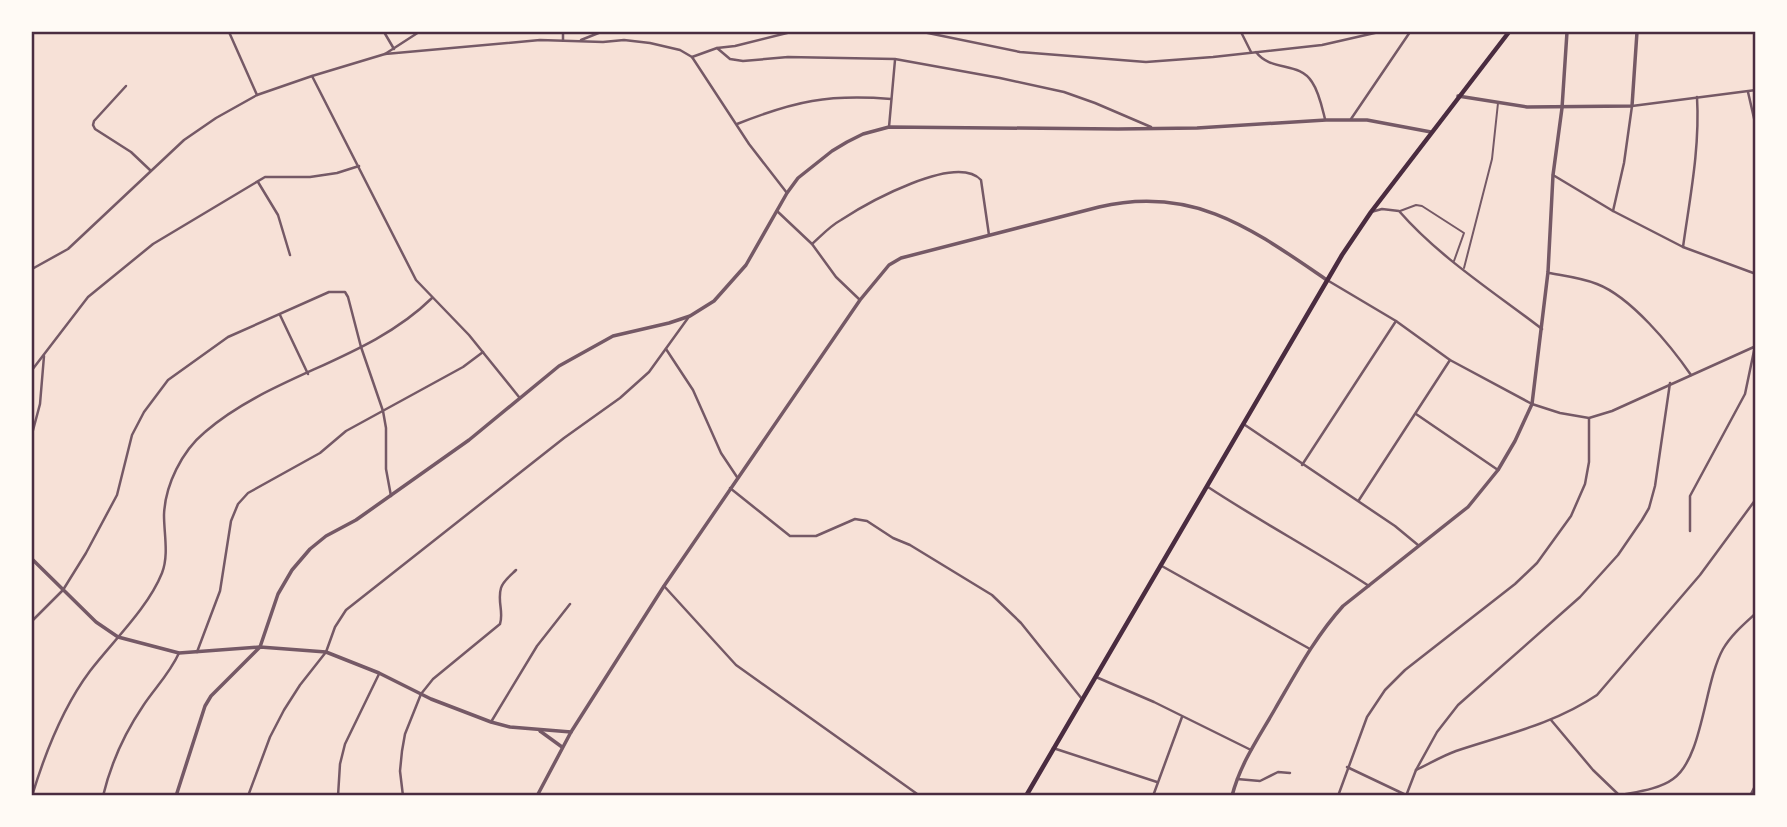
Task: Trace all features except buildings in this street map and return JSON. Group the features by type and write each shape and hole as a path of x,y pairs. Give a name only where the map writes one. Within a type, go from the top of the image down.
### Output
{"main road":[{"path":"1026,796 1245,425 1327,280 1371,212 1509,32"}],"street":[{"path":"229,32 257,95"},
{"path":"384,32 394,49"},
{"path":"385,54 419,32"},
{"path":"563,32 563,40"},
{"path":"578,41 601,32"},
{"path":"692,57 717,48 791,32"},
{"path":"923,32 1020,52 1129,61 1213,57 1322,45 1380,32"},
{"path":"1241,32 1251,52"},
{"path":"1349,122 1410,32"},
{"path":"1232,796 1251,750 1328,623 1343,606 1468,506 1498,470 1516,441 1532,404 1542,329 1567,32"},
{"path":"1614,211 1632,106 1637,32"},
{"path":"32,269 68,249 150,170 204,125 257,95 385,54 540,40 624,40 680,50 692,57 736,124 787,193"},
{"path":"717,48 730,59 743,61 788,57 895,59 1064,92 1151,127"},
{"path":"1256,52 1265,62 1288,67 1307,76 1316,90 1326,120"},
{"path":"889,127 895,59"},
{"path":"312,76 410,269 432,298 469,335 519,397"},
{"path":"126,86 93,125 100,133 131,152 150,170"},
{"path":"1458,96 1498,103 1562,108 1632,106 1755,90"},
{"path":"1748,91 1755,127"},
{"path":"736,124 781,107 815,99 858,96 891,99"},
{"path":"1683,247 1695,171 1699,123 1697,96"},
{"path":"176,796 205,706 211,696 260,647 278,594 292,570 310,549 391,496 468,440 559,366 613,336 690,316 714,301 746,265 798,177 832,151 863,134 889,127 1108,130 1326,120 1367,120 1431,132"},
{"path":"32,370 57,335 99,286 153,244 258,181 271,176 310,177 338,173 359,166"},
{"path":"811,244 840,220 913,183 946,172 966,171 981,180 989,235"},
{"path":"1553,175 1683,247 1755,274"},
{"path":"258,181 278,215 290,255"},
{"path":"537,796 571,732 737,477 860,300 889,265 901,258 1121,202 1160,200 1207,209 1277,246 1327,280 1396,321 1450,360 1532,404 1589,418 1612,411 1755,346"},
{"path":"1371,212 1382,209 1399,211 1407,222 1454,261 1542,329"},
{"path":"777,211 811,244 836,277 860,300"},
{"path":"1548,272 1595,282 1606,288 1654,327 1670,344 1691,375"},
{"path":"32,621 63,590 117,495 132,435 168,380 228,337 330,292 345,292 383,411 386,428 386,469 391,496"},
{"path":"32,796 57,730 74,696 152,591 162,572 166,556 164,513 173,476 202,434 244,404 361,347 399,325 432,298"},
{"path":"280,315 308,374"},
{"path":"248,796 270,737 284,710 326,652 335,627 346,610 564,438 620,398 649,372 690,316"},
{"path":"1302,465 1396,321"},
{"path":"1690,531 1690,496 1745,394 1755,346"},
{"path":"666,349 693,390 721,453 737,477"},
{"path":"197,653 220,591 231,521 238,504 248,493 320,453 346,431 463,367 483,352"},
{"path":"32,434 40,404 44,356"},
{"path":"1359,500 1450,360"},
{"path":"1347,767 1406,795 1437,732 1458,705 1600,577 1632,537 1649,508 1655,486 1670,383"},
{"path":"1416,414 1498,470"},
{"path":"1338,796 1367,717 1385,690 1405,670 1515,584 1536,563 1571,516 1584,484 1589,462 1589,418"},
{"path":"1245,425 1359,500 1418,545"},
{"path":"1207,487 1369,586"},
{"path":"730,488 790,536 816,536 861,519 944,566 992,595 1010,610 1083,699"},
{"path":"1416,770 1453,752 1551,720 1597,695 1700,575 1755,499"},
{"path":"32,559 96,622 118,637 179,653 260,647 326,652 491,722 510,727 571,732"},
{"path":"1160,565 1310,649"},
{"path":"403,796 400,771 405,734 421,694 433,679 500,624 503,616 500,600 502,585 516,570"},
{"path":"664,586 736,665 920,796"},
{"path":"491,722 537,646 570,604"},
{"path":"1551,720 1618,795 1664,785 1686,767 1723,649 1737,630 1755,613"},
{"path":"103,796 113,759 125,734 144,704 166,678 179,653"},
{"path":"338,796 340,764 345,744 379,673"},
{"path":"1096,677 1251,750"},
{"path":"1153,796 1182,716"},
{"path":"538,730 562,747"},
{"path":"1053,748 1157,782"},
{"path":"1237,779 1260,781 1278,772 1290,773"},
{"path":"1750,796 1755,784"}],"lane":[{"path":"1464,268 1492,159 1498,103"},
{"path":"1399,211 1416,205 1422,206 1464,233 1454,261"}]}
